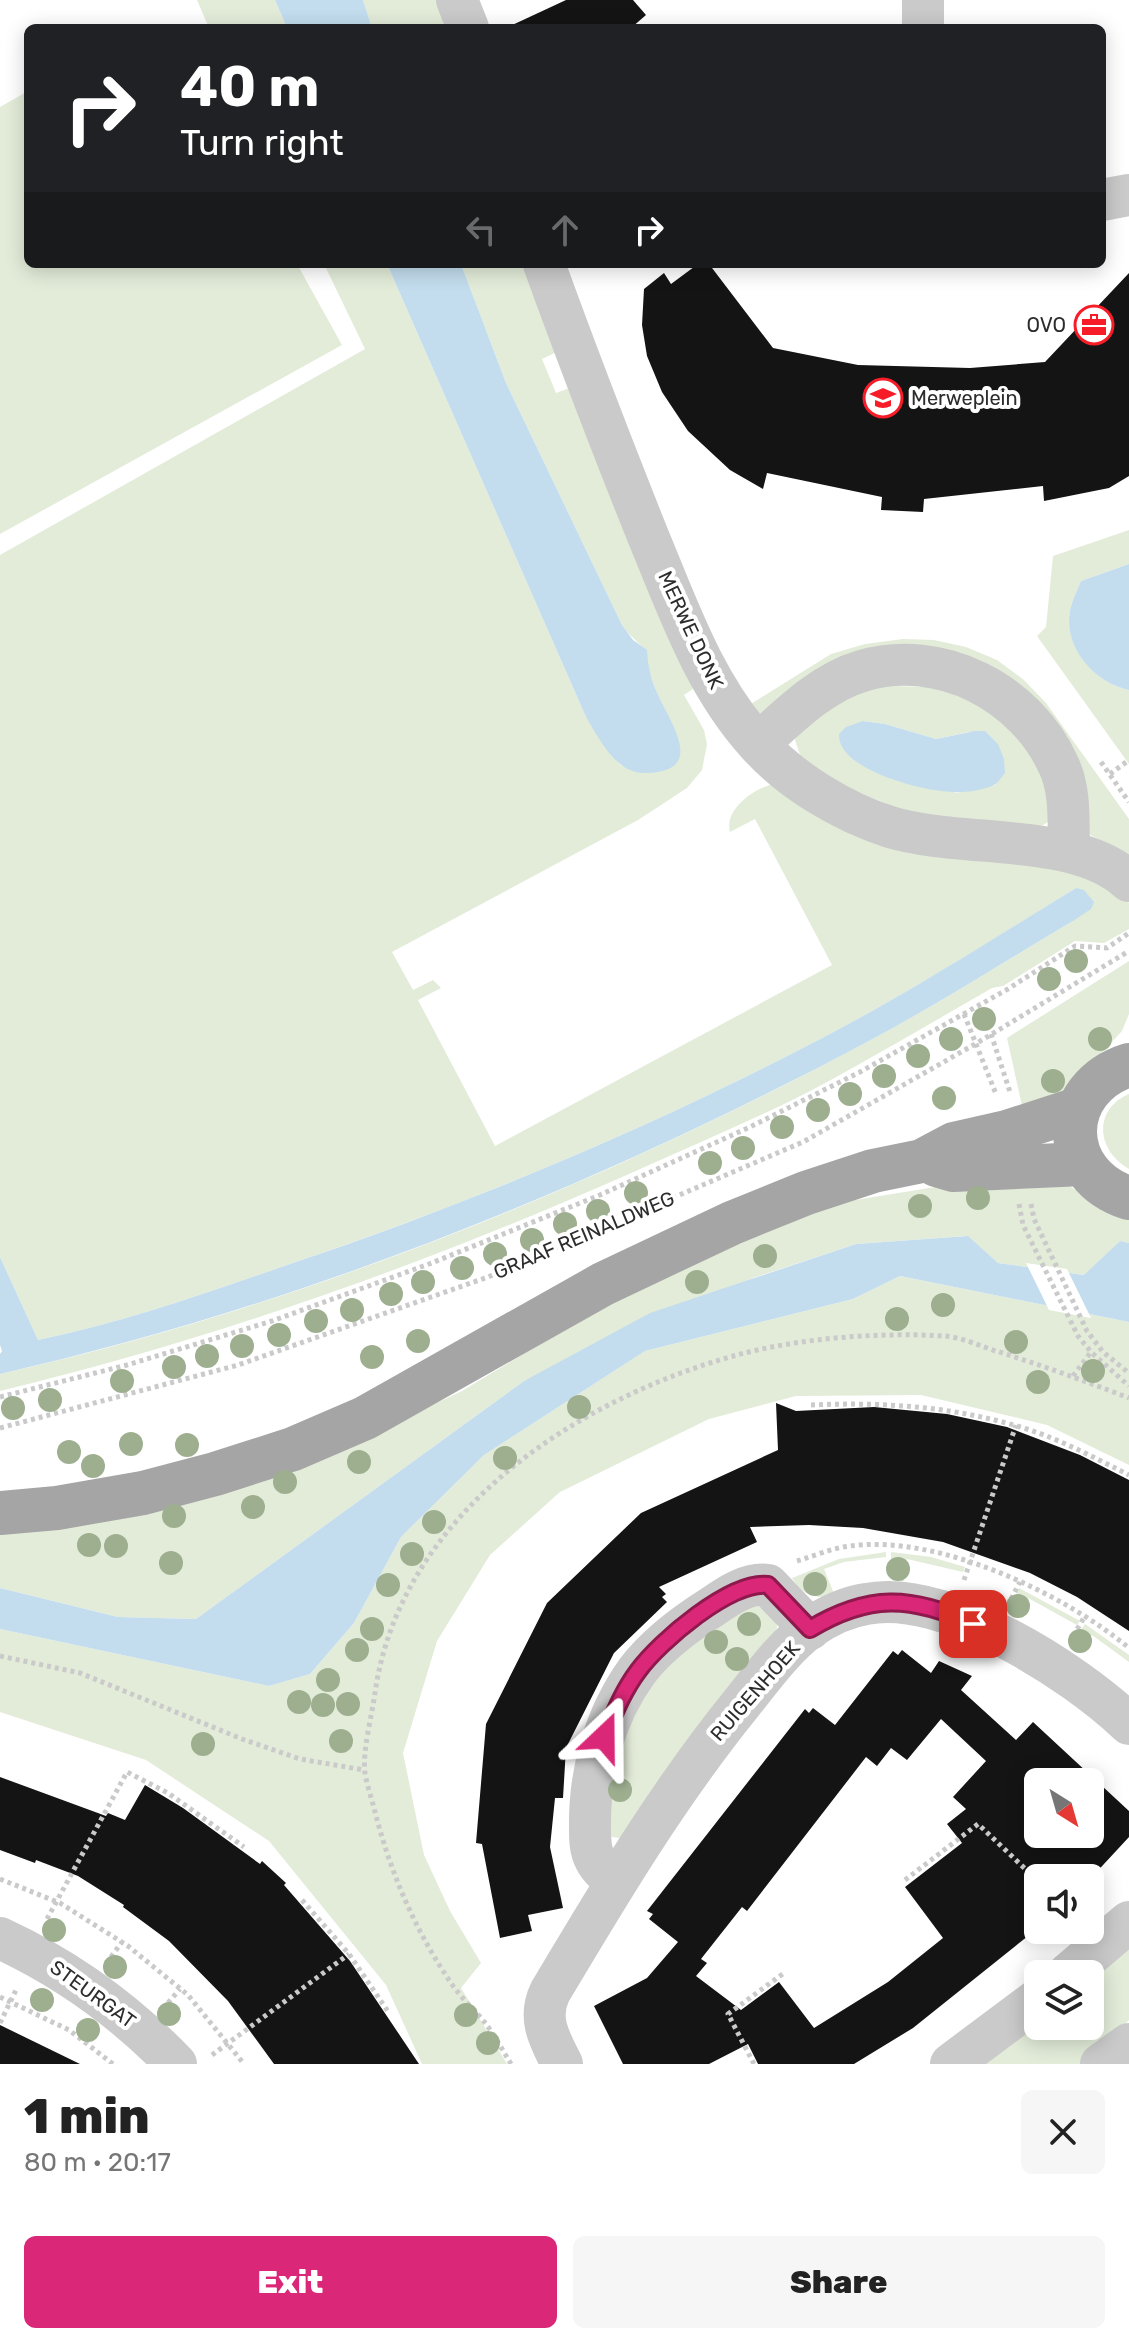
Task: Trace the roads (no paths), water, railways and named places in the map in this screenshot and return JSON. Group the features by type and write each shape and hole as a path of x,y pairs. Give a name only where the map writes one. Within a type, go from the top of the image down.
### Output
{"main road":[{"path":"1129,1063 1097,1081 1078,1109 1075,1128 1076,1146 1083,1164 1094,1179 1110,1191 1129,1198"},
{"path":"0,1513 57,1508 143,1493 293,1449 365,1418 603,1284 683,1246 806,1193 873,1171 922,1161 954,1144 1007,1132 1078,1109"},
{"path":"922,1161 953,1170 1083,1164"}],"street":[{"path":"457,0 466,24"},
{"path":"923,0 923,24"},
{"path":"1106,199 1129,195"},
{"name":"MERWE DONK","path":"546,268 641,517 693,642 717,688 758,744 776,762 825,797 889,827 964,841 1069,850 1099,860 1129,881"},
{"path":"758,744 828,687 860,672 889,666 921,665 975,679 999,694 1025,718 1059,766 1067,794 1069,850"},
{"path":"615,1881 593,1857 590,1838 591,1790 604,1737 620,1699 637,1672 688,1624 727,1597 759,1584 768,1585 810,1629"},
{"name":"RUIGENHOEK","path":"562,2064 544,2022 545,2001 615,1881 698,1758 781,1655 810,1629 863,1604 886,1601 953,1614 1055,1666 1085,1686 1129,1724"},
{"path":"1084,1960 1129,1922"},
{"name":"STEURGAT","path":"14,1945 55,1965 146,2033 193,2060"},
{"path":"951,2064 1024,2009"},
{"path":"1101,2064 1129,2044"}],"water":[{"path":"275,0 363,0 371,24 285,24"},
{"path":"389,268 463,268 506,383 622,625 633,640 647,650 652,679 676,733 680,756 675,765 664,771 635,772 610,754 586,717"},
{"path":"1129,564 1129,690 1104,680 1084,661 1071,638 1069,624 1071,607 1081,581"},
{"path":"863,721 936,739 985,731 998,744 1005,773 992,786 973,791 941,791 904,783 867,768 842,747 839,734 846,727"},
{"path":"1076,888 1084,890 1094,902 1091,909 1073,921 869,1041 660,1145 554,1192 336,1277 113,1346 0,1374 0,1257 38,1340 135,1315 230,1285 497,1188 696,1101 858,1019"},
{"path":"968,1236 998,1263 1084,1275 1120,1241 1129,1243 1129,1322 900,1276 853,1299 645,1351 484,1455 401,1537 354,1623 310,1674 269,1686 0,1629 0,1588 118,1617 196,1619 524,1381 650,1313 856,1244"}],"place":[{"name":"OVO","path":"1094,325"},
{"name":"Merweplein","path":"883,398"}]}
